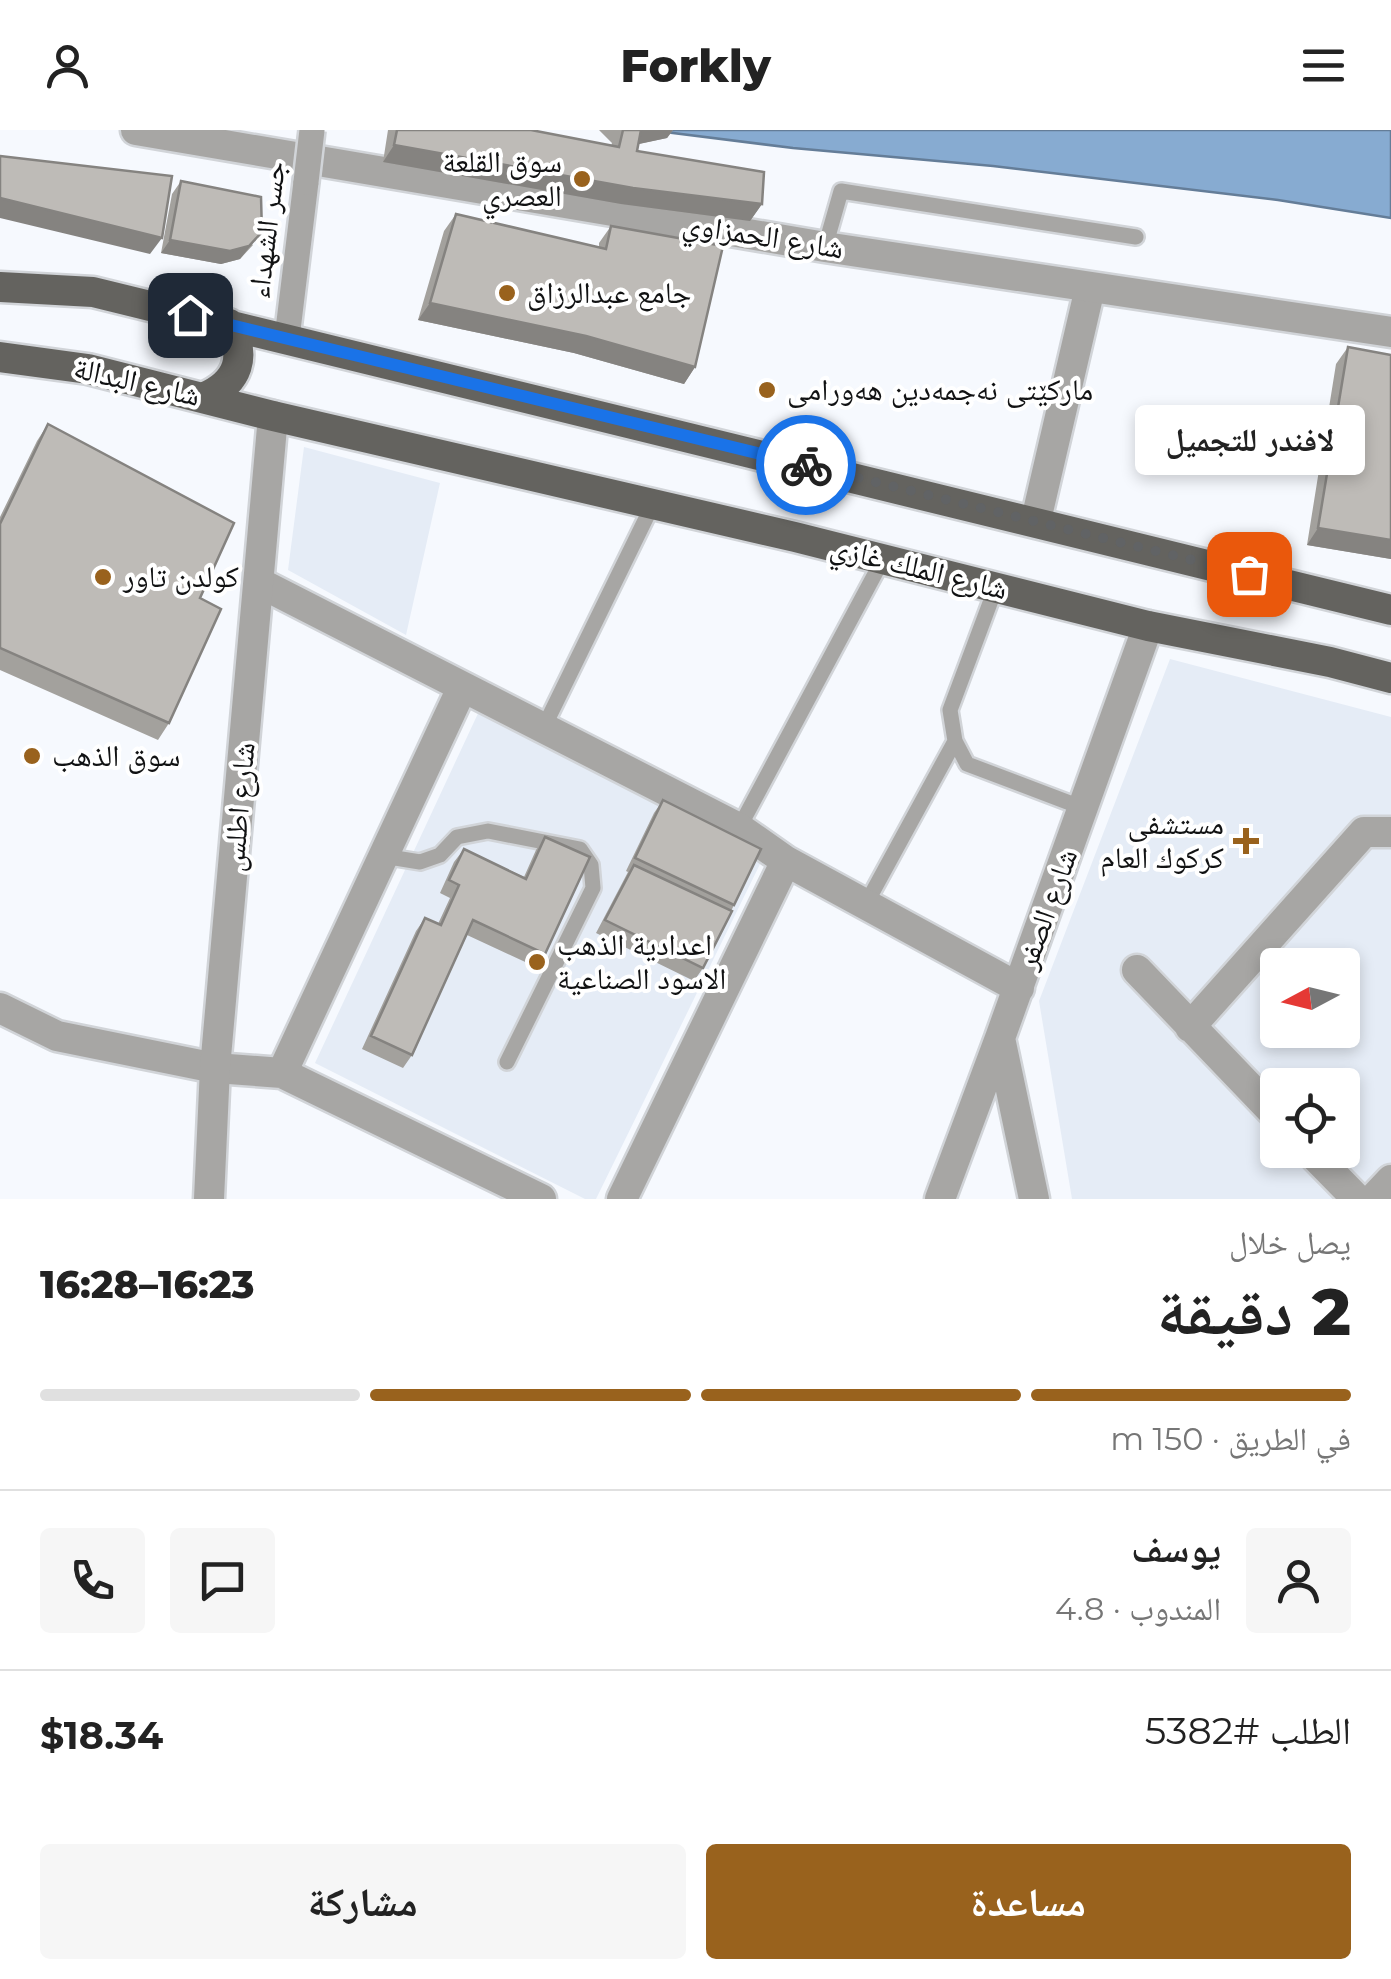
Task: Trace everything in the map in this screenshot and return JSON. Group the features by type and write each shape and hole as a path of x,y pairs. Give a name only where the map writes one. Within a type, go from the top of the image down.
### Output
{"main road":[{"path":"0,288 94,292 1391,610"},
{"path":"205,397 222,390 234,376 240,358 238,340 229,324"},
{"name":"شارع البدالة","path":"0,358 88,369 272,416"},
{"name":"شارع الملك غازي","path":"272,416 883,559 1148,626 1391,678"}],"street":[{"name":"شارع الحمزاوي","path":"136,130 825,247 1391,332"},
{"name":"جسر الشهداء","path":"287,338 312,130"},
{"path":"1036,520 1090,288"},
{"name":"شارع اطلس","path":"209,1199 215,1068 272,416"},
{"path":"260,583 740,828 786,861 1019,988"},
{"name":"شارع الصفر","path":"940,1199 1148,626"},
{"path":"282,1072 462,688"},
{"path":"1190,1027 1364,832 1391,832"},
{"path":"622,1199 786,861"},
{"path":"1137,970 1260,1099"},
{"path":"0,1008 57,1036 215,1068 282,1072 541,1199"},
{"path":"1000,1038 1034,1199"},
{"path":"1327,1168 1357,1199"},
{"path":"1372,1199 1391,1180"}],"lane":[{"path":"825,247 841,191 1136,237"},
{"path":"543,728 653,504"},
{"path":"740,828 883,559"},
{"path":"996,588 950,710 955,741 967,764 1083,808"},
{"path":"866,904 955,741"},
{"path":"383,856 420,862 440,855 457,838 488,832 580,850 591,865 593,888 507,1062"}],"shaded area":[{"path":"304,447 440,483 406,635 288,570"},
{"name":"مستشفى كركوك العام","path":"1170,659 1391,717 1391,1199 1072,1199 1039,1001"},
{"name":"اعدادية الذهب الاسود الصناعية","path":"481,707 762,860 596,1199 585,1199 315,1063"}],"water":[{"path":"649,130 1391,130 1391,218 1278,200 993,166"}],"building":[{"path":"397,130 531,130 619,147 623,130 641,130 637,151 764,172 762,204 633,188 394,145"},
{"path":"0,156 172,176 162,238 0,198"},
{"path":"181,181 261,197 262,232 249,246 230,251 170,240"},
{"path":"456,214 606,249 611,226 723,246 695,367 586,336 430,303"},
{"path":"1348,347 1391,355 1391,540 1318,528"},
{"name":"کولدن تاور","path":"48,424 234,523 200,598 221,609 169,723 0,648 0,524"},
{"path":"663,800 761,849 734,905 635,858"},
{"path":"545,837 590,857 545,954 473,920 412,1055 371,1036 425,918 441,925 459,885 449,880 464,849 526,879"},
{"path":"634,865 732,911 703,968 605,920"}],"way so far":[{"path":"806,465 1249,574"}],"place":[{"name":"سوق القلعة العصري","path":"582,179"},
{"name":"جامع عبدالرزاق","path":"507,293"},
{"name":"مارکێتی نەجمەدین هەورامی","path":"767,390"},
{"name":"لافندر للتجميل","path":"1249,574"},
{"name":"کولدن تاور","path":"103,577"},
{"name":"سوق الذهب","path":"32,756"},
{"name":"مستشفى كركوك العام","path":"1246,841"},
{"name":"اعدادية الذهب الاسود الصناعية","path":"537,962"}],"route":[{"path":"190,315 806,465"}]}
